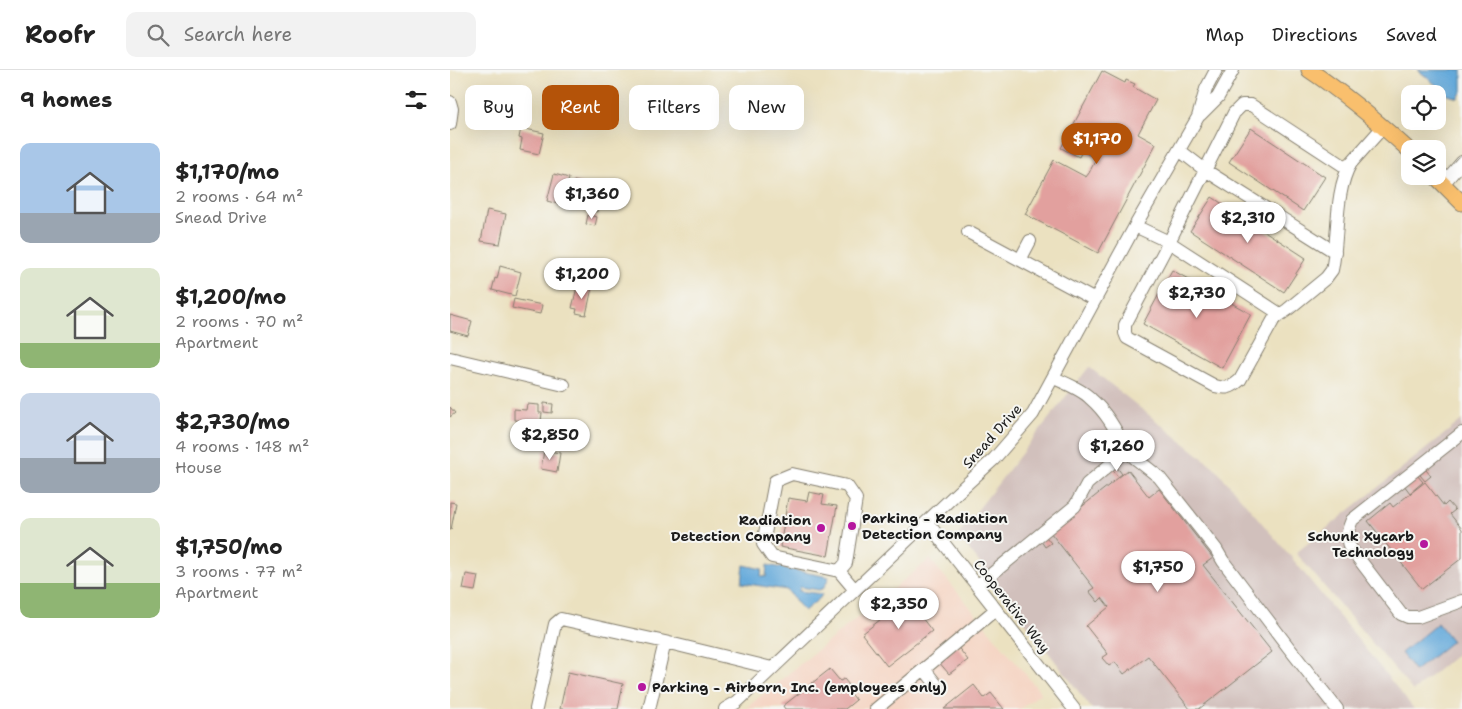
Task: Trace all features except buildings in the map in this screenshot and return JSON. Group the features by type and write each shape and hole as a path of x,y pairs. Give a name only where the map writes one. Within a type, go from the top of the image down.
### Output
{"main road":[{"path":"1309,70 1330,84 1401,143"},
{"path":"1444,185 1462,203"}],"street":[{"name":"Snead Drive","path":"1198,117 1206,89 1216,70"},
{"name":"Snead Drive","path":"725,709 737,702 994,460 1033,414 1178,150 1198,117 1218,97 1234,70"},
{"path":"450,102 452,109 450,124"},
{"path":"1347,168 1251,105 1242,105 1234,113 1125,325 1124,333 1127,338 1215,386 1225,388 1234,386 1240,380 1274,319 1326,278 1332,270 1342,183 1347,168 1383,127"},
{"path":"1178,150 1205,170 1334,252"},
{"path":"1446,175 1462,162"},
{"path":"1135,226 1169,242 1280,314"},
{"path":"968,232 1095,300"},
{"path":"1020,260 1030,241"},
{"path":"450,358 564,385"},
{"path":"1054,378 1090,397 1121,439 1126,451 1159,477 1337,709"},
{"path":"1462,433 1352,520 1348,528 1347,539 1349,546 1401,614 1408,617 1418,617 1462,601"},
{"path":"976,586 1075,506 1087,484 1126,451"},
{"path":"839,571 846,563 856,499 847,486 792,474 775,481 763,544 772,558 839,571 854,590"},
{"name":"Cooperative Way","path":"926,522 1074,709"},
{"path":"876,709 995,610"},
{"path":"536,709 555,624 561,619 772,668"},
{"path":"649,709 665,642"},
{"path":"924,669 939,688"}],"shaded area":[{"path":"1089,367 1214,467 1291,557 1414,709 1092,709 958,535"},
{"path":"1462,420 1462,650 1413,691 1296,553"},
{"path":"930,559 1041,693 1020,709 746,708"}],"water":[{"path":"1418,70 1462,70 1462,91 1458,98 1446,93 1446,85 1436,85"},
{"path":"744,565 762,569 761,576 766,577 767,565 829,577 824,588 819,590 800,587 799,591 822,594 820,598 804,611 787,590 742,583"},
{"path":"1438,623 1452,641 1415,671 1401,653"}],"place":[{"name":"Parking - Radiation Detection Company","path":"852,526"},
{"name":"Radiation Detection Company","path":"821,528"},
{"name":"Schunk Xycarb Technology","path":"1424,544"},
{"name":"Parking - Airborn, Inc. (employees only)","path":"642,687"}]}
